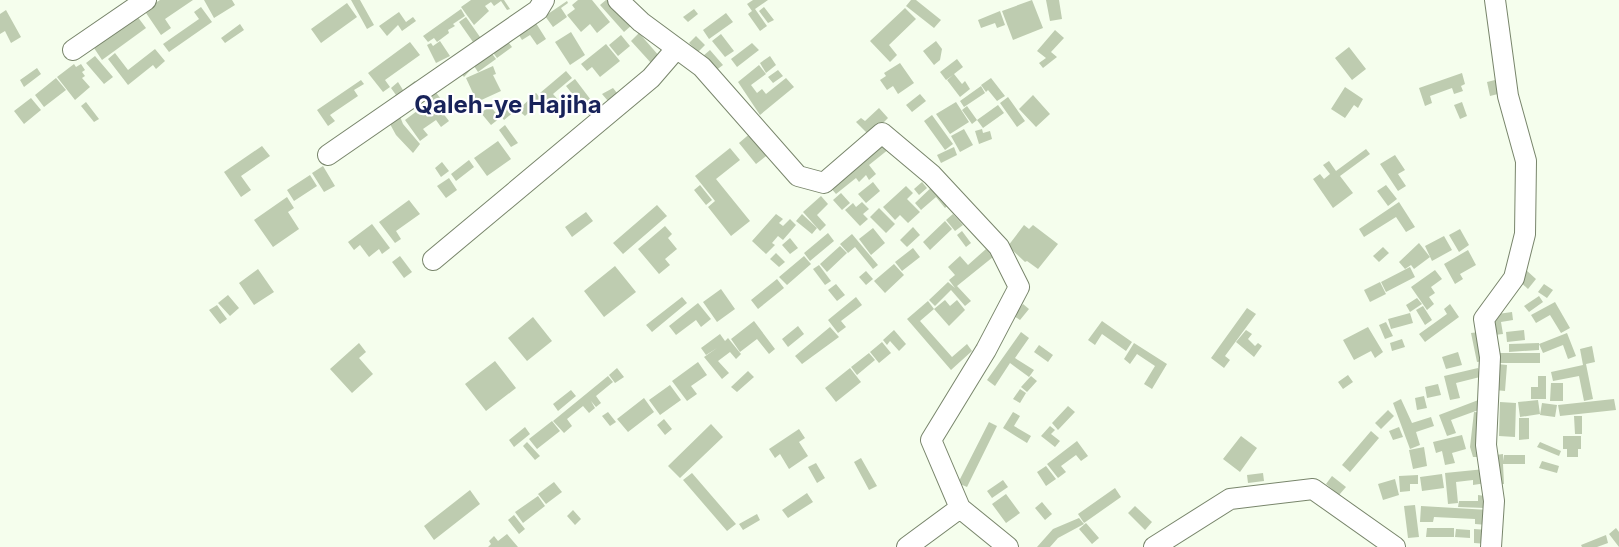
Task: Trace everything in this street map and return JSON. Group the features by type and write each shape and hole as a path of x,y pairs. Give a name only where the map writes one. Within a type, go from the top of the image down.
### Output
{"street":[{"path":"73,50 146,0"},
{"path":"328,155 538,10 544,0"},
{"path":"618,0 676,50 702,67 798,176 824,183 882,133 932,175 999,247 1018,287 986,350 931,440 960,508 1008,547"},
{"path":"1491,547 1494,501 1486,445 1490,357 1484,319 1514,278 1526,234 1526,161 1508,96 1496,0"},
{"path":"433,260 651,78 676,50"},
{"path":"1154,547 1230,499 1313,489 1395,547"},
{"path":"907,547 960,508"}],"building":[{"path":"160,0 193,0 165,19 171,28 161,35 144,10"},
{"path":"204,0 232,0 235,5 214,18"},
{"path":"351,0 360,0 374,25 367,29"},
{"path":"471,0 504,0 510,9 507,10 501,1 494,6 491,2 485,6 489,11 474,25 461,7"},
{"path":"578,0 592,0 610,22 597,33 590,24 581,32 567,15 575,9 572,5"},
{"path":"609,0 632,25 624,32 600,5"},
{"path":"753,0 768,0 755,9 767,26 760,31 748,14 752,11 747,4"},
{"path":"911,0 916,0 941,20 934,28 906,6"},
{"path":"1032,0 1043,28 1013,40 1002,11"},
{"path":"1046,0 1059,0 1062,19 1050,21"},
{"path":"567,1 568,3 561,8 567,17 553,27 545,16"},
{"path":"347,3 357,17 321,43 311,29"},
{"path":"201,7 212,22 169,52 163,44 199,19 194,12"},
{"path":"764,7 774,20 768,23 759,11"},
{"path":"905,8 916,19 889,45 897,55 890,62 870,41"},
{"path":"461,9 465,16 453,24 455,26 448,30 449,33 437,42 434,38 428,42 423,36"},
{"path":"694,9 698,14 688,22 683,17"},
{"path":"6,10 21,37 11,43 5,31 0,34 0,14"},
{"path":"1000,11 1005,25 997,28 995,23 981,28 978,20"},
{"path":"399,12 406,22 413,17 416,21 402,31 398,25 387,36 379,26"},
{"path":"726,13 733,22 709,39 703,30"},
{"path":"137,16 146,28 102,60 94,48"},
{"path":"466,17 480,37 473,42 459,22"},
{"path":"534,20 546,39 537,45 530,35 522,40 517,32"},
{"path":"240,24 244,30 225,43 221,38"},
{"path":"1055,30 1064,38 1051,52 1057,57 1043,68 1039,63 1046,58 1037,51"},
{"path":"571,32 585,55 570,65 555,42"},
{"path":"639,33 660,57 652,64 631,41"},
{"path":"721,34 734,51 725,57 712,41"},
{"path":"621,35 630,46 618,56 609,45"},
{"path":"696,36 705,45 698,52 689,43"},
{"path":"506,39 512,47 497,58 491,50"},
{"path":"440,41 450,56 436,63 427,45 431,43 433,46"},
{"path":"936,41 942,49 940,60 934,65 923,51"},
{"path":"410,42 420,55 385,80 390,87 383,92 368,73"},
{"path":"752,43 759,50 737,67 731,59"},
{"path":"606,44 620,61 600,77 592,67 587,71 581,64"},
{"path":"1349,47 1366,69 1352,80 1335,58"},
{"path":"155,49 165,61 156,69 153,65 128,85 108,59 115,53 128,70"},
{"path":"710,50 723,65 715,71 703,56"},
{"path":"490,51 496,59 478,72 474,66 464,77 460,72"},
{"path":"95,56 113,77 104,84 86,63"},
{"path":"770,56 776,65 766,73 760,63"},
{"path":"957,59 963,67 954,74 962,84 965,81 970,89 960,97 947,80 953,75 946,80 940,72"},
{"path":"900,63 914,83 898,94 893,86 887,90 880,80 886,76 884,73"},
{"path":"74,64 76,67 81,64 85,70 82,72 85,76 82,78 90,87 75,100 57,77"},
{"path":"759,65 766,74 751,85 757,93 762,89 766,94 786,78 794,87 760,115 738,82"},
{"path":"493,66 496,74 493,75 501,91 477,102 466,78"},
{"path":"37,68 41,74 24,87 20,80"},
{"path":"778,70 783,76 773,83 768,77"},
{"path":"566,71 572,78 553,94 561,103 554,109 540,93"},
{"path":"1462,73 1465,84 1461,86 1463,91 1454,94 1452,88 1430,96 1432,103 1425,106 1419,88"},
{"path":"56,78 66,90 44,107 35,95"},
{"path":"991,78 1005,96 997,101 981,85"},
{"path":"575,79 597,108 589,115 566,86"},
{"path":"361,80 364,84 354,90 358,96 330,115 335,121 328,126 317,110"},
{"path":"1495,80 1498,94 1490,96 1487,82"},
{"path":"415,81 420,88 401,102 391,88 398,82 403,90"},
{"path":"981,86 985,93 964,107 960,101"},
{"path":"1345,87 1363,99 1358,108 1354,105 1345,118 1331,109"},
{"path":"613,88 617,93 608,101 602,94"},
{"path":"434,90 441,99 435,103 449,121 441,127 436,120 423,129 428,135 420,141 405,120 429,102 429,94"},
{"path":"536,93 542,100 525,116 518,110"},
{"path":"920,94 926,101 912,112 906,105"},
{"path":"1033,95 1050,114 1036,127 1019,109"},
{"path":"1008,97 1025,121 1017,127 1000,103"},
{"path":"31,98 41,110 24,124 14,111"},
{"path":"86,102 99,119 94,122 81,106"},
{"path":"956,102 969,122 950,134 936,114"},
{"path":"1462,102 1467,116 1460,119 1454,105"},
{"path":"510,105 515,111 504,120 500,115"},
{"path":"998,105 1004,113 983,128 977,120"},
{"path":"490,106 500,118 491,125 481,113"},
{"path":"967,106 977,120 972,124 962,110"},
{"path":"879,108 888,118 870,136 856,122 861,118 865,121"},
{"path":"399,114 403,124 420,144 413,153 396,135 390,124 394,122 392,118"},
{"path":"932,115 953,144 945,150 924,121"},
{"path":"505,125 518,143 511,147 499,130"},
{"path":"964,129 973,145 960,152 951,136"},
{"path":"982,129 983,133 990,131 992,139 979,144 975,131"},
{"path":"753,131 770,153 756,164 739,143"},
{"path":"498,141 511,159 487,176 474,158"},
{"path":"884,143 889,149 869,165 876,174 869,180 866,175 859,182 856,178 836,194 830,187"},
{"path":"262,146 270,156 241,176 251,190 241,197 224,172"},
{"path":"954,147 957,155 941,163 937,155"},
{"path":"730,148 740,160 716,179 750,221 731,236 708,207 715,201 695,176"},
{"path":"1366,149 1370,154 1340,176 1353,193 1333,208 1313,179 1320,174 1324,179 1330,174 1323,165 1329,161 1336,171"},
{"path":"1395,155 1405,170 1398,174 1406,186 1398,191 1380,164"},
{"path":"469,160 474,167 456,181 451,174"},
{"path":"442,162 449,171 441,177 435,168"},
{"path":"323,166 335,186 324,192 312,173"},
{"path":"310,175 317,186 294,201 287,190"},
{"path":"449,178 457,190 446,198 437,186"},
{"path":"873,182 880,191 866,203 858,194"},
{"path":"922,182 927,188 919,195 914,189"},
{"path":"936,183 952,201 945,208 936,197 921,210 915,203"},
{"path":"700,185 712,200 706,205 694,190"},
{"path":"1386,185 1397,199 1388,206 1377,191"},
{"path":"906,186 913,193 907,199 920,212 908,223 900,215 895,220 883,207"},
{"path":"841,193 850,203 842,210 833,200"},
{"path":"821,196 828,204 817,215 826,225 820,231 803,212"},
{"path":"287,197 294,208 288,212 299,229 273,247 254,220"},
{"path":"409,200 420,214 396,231 401,239 395,243 379,222"},
{"path":"862,202 869,209 863,214 868,219 860,226 845,210 853,203 856,207"},
{"path":"1399,202 1415,227 1406,232 1396,217 1364,237 1359,229"},
{"path":"657,205 667,216 623,254 613,243"},
{"path":"879,208 895,224 886,233 870,217"},
{"path":"586,212 593,221 572,237 565,227"},
{"path":"776,214 783,219 779,223 783,226 790,219 796,225 783,240 778,236 772,243 775,245 766,254 752,241"},
{"path":"802,214 817,228 812,234 796,221"},
{"path":"953,214 963,225 955,231 946,220"},
{"path":"945,221 952,229 930,250 923,242"},
{"path":"372,224 390,248 382,254 379,249 369,257 360,245 354,250 348,242"},
{"path":"1024,225 1029,229 1033,225 1058,244 1038,269 1027,261 1025,262 1008,246"},
{"path":"665,226 672,234 668,238 677,249 665,259 670,265 659,274 638,249"},
{"path":"913,227 920,235 907,247 900,240"},
{"path":"873,228 885,243 871,255 859,239"},
{"path":"1460,229 1469,245 1459,252 1449,235"},
{"path":"962,231 971,243 966,247 957,235"},
{"path":"828,233 834,241 810,261 804,253"},
{"path":"852,234 878,265 873,269 855,247 848,253 840,244"},
{"path":"1444,236 1452,250 1432,261 1425,246"},
{"path":"790,238 798,248 790,254 782,245"},
{"path":"1419,243 1430,257 1414,269 1411,265 1405,269 1399,262"},
{"path":"840,246 847,253 827,272 820,264"},
{"path":"1383,247 1389,253 1379,262 1373,256"},
{"path":"913,248 920,257 902,271 895,262"},
{"path":"986,249 993,257 957,286 971,301 965,306 951,290 935,306 929,300 948,282 955,288 949,280 955,275 948,267 960,256 968,265"},
{"path":"1468,250 1476,265 1460,274 1463,279 1455,284 1444,264"},
{"path":"776,253 785,262 779,267 770,259"},
{"path":"400,256 412,272 404,278 392,262"},
{"path":"804,256 811,264 787,285 779,277"},
{"path":"894,264 904,275 885,293 874,281"},
{"path":"819,265 831,281 825,285 813,269"},
{"path":"615,266 636,292 604,317 584,291"},
{"path":"1410,267 1415,277 1386,292 1381,282"},
{"path":"258,269 274,292 254,305 239,283"},
{"path":"1435,270 1442,279 1431,287 1435,293 1429,297 1434,304 1427,310 1411,287"},
{"path":"1526,270 1536,279 1528,289 1517,279"},
{"path":"866,271 873,279 866,285 859,277"},
{"path":"777,279 784,288 758,309 751,300"},
{"path":"1380,282 1386,294 1370,302 1364,290"},
{"path":"836,284 845,295 837,301 828,290"},
{"path":"1544,284 1553,290 1547,298 1538,292"},
{"path":"721,289 735,309 717,322 703,302"},
{"path":"228,295 239,308 230,316 218,303"},
{"path":"1539,296 1543,302 1529,312 1524,306"},
{"path":"682,297 687,303 652,332 646,325"},
{"path":"856,297 862,305 841,321 846,327 838,333 828,320"},
{"path":"1417,298 1422,304 1410,312 1406,305"},
{"path":"945,300 950,306 957,300 965,310 949,326 934,309"},
{"path":"928,301 934,309 920,321 952,357 967,344 972,351 951,370 907,319"},
{"path":"1555,302 1570,328 1561,333 1550,315 1536,323 1531,315"},
{"path":"698,303 711,319 701,327 696,320 676,335 669,326"},
{"path":"1023,304 1029,309 1020,320 1014,316"},
{"path":"1450,304 1459,317 1425,342 1419,334 1447,314 1444,309"},
{"path":"217,305 227,319 220,324 209,310"},
{"path":"1423,306 1432,320 1425,325 1416,310"},
{"path":"1247,308 1256,314 1225,356 1230,360 1224,368 1211,358"},
{"path":"1512,312 1513,320 1501,322 1503,334 1494,335 1491,315"},
{"path":"1410,313 1413,323 1391,329 1388,319"},
{"path":"533,317 552,341 527,361 508,338"},
{"path":"754,321 775,349 769,354 757,339 740,352 731,339"},
{"path":"1102,321 1132,342 1126,351 1102,334 1095,345 1088,340"},
{"path":"1386,322 1393,336 1385,339 1379,325"},
{"path":"798,326 804,334 788,347 782,339"},
{"path":"830,327 839,337 802,364 795,356"},
{"path":"1368,327 1383,352 1375,358 1371,351 1354,360 1343,340"},
{"path":"894,330 906,344 899,351 890,341 887,345 883,340"},
{"path":"1246,330 1252,334 1248,339 1255,346 1258,343 1262,346 1254,357 1236,342"},
{"path":"1524,330 1525,340 1507,342 1506,332"},
{"path":"1021,332 1029,338 1015,358 1034,370 1029,377 1010,363 995,386 987,380"},
{"path":"1479,332 1485,361 1477,362 1471,333"},
{"path":"1567,333 1576,356 1568,359 1563,345 1543,353 1539,344"},
{"path":"720,334 725,341 728,338 741,354 736,359 730,352 718,361 729,373 722,379 704,357 717,348 706,355 701,348"},
{"path":"1402,339 1405,347 1392,351 1390,343"},
{"path":"882,342 891,353 879,363 870,352"},
{"path":"359,343 366,352 359,358 373,374 352,393 330,369"},
{"path":"1134,343 1167,364 1152,389 1144,384 1155,366 1137,354 1130,364 1124,359"},
{"path":"1539,343 1539,350 1509,352 1509,344"},
{"path":"1039,345 1053,355 1048,362 1034,352"},
{"path":"1592,346 1595,362 1586,364 1593,399 1584,401 1579,376 1553,381 1551,372 1583,365 1580,349"},
{"path":"1458,352 1462,365 1446,369 1442,357"},
{"path":"869,353 875,360 857,375 851,367"},
{"path":"1500,353 1540,353 1540,363 1500,363"},
{"path":"495,361 516,388 486,411 465,384"},
{"path":"698,362 707,375 691,386 697,394 687,401 672,381"},
{"path":"1497,364 1507,365 1505,391 1495,390"},
{"path":"617,368 624,377 615,383 609,375"},
{"path":"850,368 861,382 836,402 825,388"},
{"path":"1478,368 1480,377 1456,383 1460,398 1450,400 1444,376"},
{"path":"748,371 754,377 737,392 731,387"},
{"path":"1348,375 1353,382 1343,389 1338,382"},
{"path":"608,376 613,382 596,396 601,403 596,407 591,401 595,408 589,413 583,406 567,419 572,426 564,433 553,421"},
{"path":"1031,376 1037,381 1027,392 1021,387"},
{"path":"1538,376 1546,376 1546,399 1531,399 1531,387 1538,387"},
{"path":"1551,383 1563,383 1563,401 1550,401"},
{"path":"1438,384 1441,395 1427,398 1425,387"},
{"path":"670,385 681,400 660,415 649,400"},
{"path":"1020,389 1026,393 1020,403 1013,399"},
{"path":"571,390 576,396 558,411 553,404"},
{"path":"1424,396 1427,408 1417,410 1415,398"},
{"path":"644,398 654,412 628,432 617,419"},
{"path":"1401,399 1412,423 1431,417 1434,426 1416,432 1420,445 1410,449 1393,403"},
{"path":"1481,399 1484,408 1451,420 1456,433 1447,436 1439,415"},
{"path":"1614,399 1616,410 1560,416 1558,405"},
{"path":"1538,400 1540,414 1520,417 1518,402"},
{"path":"1500,402 1516,403 1515,437 1499,436"},
{"path":"1542,403 1557,405 1555,417 1540,415"},
{"path":"1068,406 1075,412 1058,430 1052,423"},
{"path":"1388,410 1394,416 1381,429 1375,423"},
{"path":"608,412 616,422 610,426 602,416"},
{"path":"1013,412 1020,416 1014,426 1031,436 1027,443 1003,428"},
{"path":"1474,412 1486,413 1481,457 1473,457 1470,447"},
{"path":"1574,416 1582,416 1582,434 1575,434"},
{"path":"1519,418 1529,418 1529,439 1519,440"},
{"path":"664,419 672,429 665,435 657,425"},
{"path":"552,421 560,431 537,449 529,439"},
{"path":"989,422 997,426 967,487 958,483"},
{"path":"711,424 723,437 680,478 668,466"},
{"path":"1050,426 1055,430 1051,434 1060,441 1055,447 1041,436"},
{"path":"525,427 530,434 514,447 509,440"},
{"path":"1399,427 1403,437 1393,440 1389,431"},
{"path":"799,429 805,438 799,442 808,456 789,469 780,454 775,458 769,449"},
{"path":"1371,431 1379,438 1350,472 1342,465"},
{"path":"1462,435 1466,449 1452,453 1455,463 1445,465 1442,451 1436,453 1433,442"},
{"path":"1241,436 1257,448 1240,472 1223,459"},
{"path":"1563,436 1581,436 1581,449 1578,449 1578,457 1567,457 1567,449 1563,449"},
{"path":"1077,441 1088,456 1081,461 1076,455 1061,466 1066,472 1058,478 1047,464"},
{"path":"527,442 540,456 535,460 523,446"},
{"path":"1540,442 1561,451 1559,456 1537,447"},
{"path":"1424,447 1427,466 1413,469 1409,450"},
{"path":"1503,454 1503,461 1504,455 1525,455 1525,464 1503,464 1504,484 1498,484 1496,455"},
{"path":"861,458 877,486 869,490 854,462"},
{"path":"1542,461 1559,466 1557,473 1539,468"},
{"path":"816,463 825,478 817,483 808,467"},
{"path":"1046,466 1056,479 1046,486 1037,472"},
{"path":"1485,469 1486,483 1473,485 1473,480 1456,482 1458,503 1448,504 1445,473"},
{"path":"692,473 736,524 727,531 683,480"},
{"path":"1263,473 1264,481 1248,483 1247,475"},
{"path":"1442,474 1444,488 1422,491 1420,477"},
{"path":"1418,475 1418,484 1410,484 1410,491 1400,492 1399,476"},
{"path":"1332,476 1346,487 1339,495 1326,484"},
{"path":"1395,479 1399,495 1383,500 1378,484"},
{"path":"1003,480 1008,487 992,498 987,491"},
{"path":"554,482 562,492 546,504 538,494"},
{"path":"1115,488 1121,497 1084,523 1078,514"},
{"path":"470,490 480,504 434,540 424,526"},
{"path":"807,493 813,502 788,518 782,510"},
{"path":"1006,494 1020,513 1006,523 992,504"},
{"path":"1478,495 1485,496 1485,508 1458,507 1459,501 1478,501"},
{"path":"538,496 545,506 523,523 515,512"},
{"path":"1042,502 1052,514 1045,520 1035,508"},
{"path":"1415,505 1419,537 1408,538 1404,506"},
{"path":"1135,506 1152,522 1145,530 1128,513"},
{"path":"1421,506 1489,510 1488,525 1475,524 1475,519 1434,517 1433,522 1420,522"},
{"path":"573,510 581,519 575,525 567,516"},
{"path":"757,514 760,520 743,530 739,524"},
{"path":"514,515 525,529 519,534 508,520"},
{"path":"1079,518 1084,524 1058,538 1050,547 1037,547 1053,529"},
{"path":"1086,523 1099,538 1092,544 1079,529"},
{"path":"1427,528 1454,528 1454,537 1426,537"},
{"path":"1616,528 1619,532 1619,547 1609,534"},
{"path":"1456,529 1470,530 1470,538 1455,537"},
{"path":"1474,529 1488,530 1488,544 1474,543"},
{"path":"507,534 518,547 488,547 491,544 489,541 494,536 498,541"},
{"path":"1606,535 1608,543 1597,547 1582,547 1581,545"}],"district":[{"name":"Qaleh-ye Hajiha","path":"508,104"}]}
